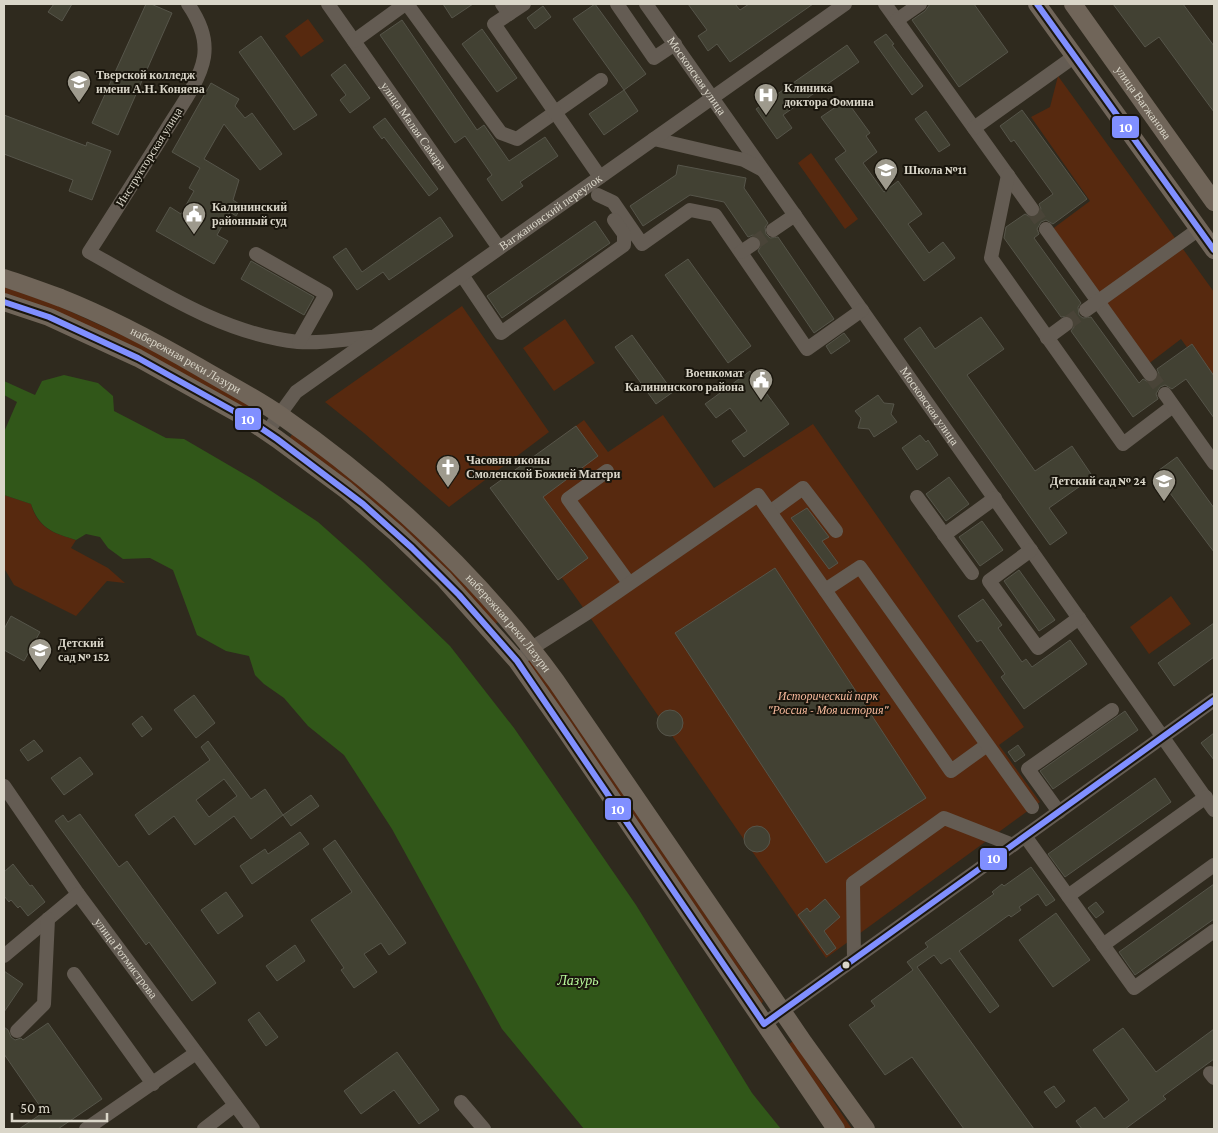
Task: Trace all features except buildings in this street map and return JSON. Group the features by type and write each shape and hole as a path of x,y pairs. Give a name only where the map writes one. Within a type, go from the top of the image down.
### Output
{"main road":[{"path":"1037,4 1214,250"},
{"name":"улица Вагжанова","path":"1073,4 1214,202"},
{"name":"набережная реки Лазури","path":"4,278 61,298 149,339 279,415 349,466 427,534 481,589 532,648 615,764 782,1011 866,1129"},
{"name":"набережная реки Лазури","path":"4,302 50,317 138,358 246,418 334,481 401,538 459,595 517,661 836,1129"}],"street":[{"name":"Инструкторская улица","path":"188,4 199,22 204,39 201,68 187,97 89,252 202,313 233,327 299,342"},
{"name":"улица Малая Самара","path":"328,4 499,248"},
{"path":"354,41 406,4 500,134 517,139 601,80"},
{"path":"462,275 501,333 624,246 624,234 555,112 494,24 505,9 524,4"},
{"path":"617,4 654,58 675,44"},
{"name":"Московская улица","path":"646,4 1214,810"},
{"name":"Вагжановский переулок","path":"267,432 296,392 499,248 596,186 654,139 845,4"},
{"path":"885,4 1032,209"},
{"path":"897,20 920,4"},
{"path":"974,128 1075,56"},
{"path":"654,139 744,160 764,171"},
{"path":"1008,175 990,258 1122,444 1174,406"},
{"path":"596,186 613,202 642,244 690,210 715,215 807,349 862,310"},
{"path":"773,230 795,215"},
{"path":"1046,229 1150,374"},
{"path":"1086,310 1199,229"},
{"path":"741,252 753,244"},
{"path":"256,254 326,294 299,342 323,342 373,337"},
{"path":"1047,338 1066,324"},
{"path":"1165,394 1214,463"},
{"path":"607,471 568,499 629,583"},
{"path":"770,512 803,488 836,531"},
{"path":"517,661 532,648 758,495 951,771 987,745"},
{"path":"917,497 972,573"},
{"path":"944,535 994,498"},
{"path":"1031,550 989,581 1038,648 1079,618"},
{"path":"825,590 860,567 1032,807"},
{"path":"764,1024 1214,700"},
{"path":"1059,812 1028,768 1112,710"},
{"name":"улица Ротмистрова","path":"4,786 78,894 253,1129"},
{"path":"1068,896 1206,797"},
{"path":"854,959 853,883 944,818 1013,845"},
{"path":"1025,836 1134,988 1214,931"},
{"path":"1103,945 1214,866"},
{"path":"4,956 78,894"},
{"path":"17,1031 44,1004 48,919"},
{"path":"74,974 153,1084"},
{"path":"86,1129 196,1053"},
{"path":"460,1102 484,1129"},
{"path":"204,1129 235,1105"}],"green space":[{"path":"308,19 324,41 301,57 285,36"},
{"path":"1058,76 1214,292 1214,385 1181,339 1143,368 1047,233 1090,201 1031,117 1050,107"},
{"path":"811,153 858,219 845,229 798,163"},
{"path":"4,287 54,304 146,346 250,406 247,411 4,294"},
{"path":"462,306 549,432 449,507 364,433 325,402"},
{"path":"565,319 595,363 554,391 523,348"},
{"name":"Исторический парк \"Россия - Моя история\"","path":"663,415 714,488 813,424 1024,727 999,745 1040,802 826,958 587,613 562,578 558,580 491,488 520,466 524,471 528,461 584,420 608,452"},
{"path":"293,433 361,486 404,524 483,603 498,622 494,625 289,439"},
{"path":"4,495 31,504 43,525 54,532 76,540 71,548 108,568 125,583 107,581 76,616 14,585 4,568"},
{"path":"1171,596 1191,624 1149,654 1130,627"},
{"path":"529,655 664,851 763,1001 762,1003 758,1004 524,659"},
{"path":"793,1041 852,1129 845,1129 788,1045"}],"water":[{"name":"Лазурь","path":"64,375 98,383 113,396 114,411 166,438 184,439 256,481 318,522 363,562 450,646 514,728 636,905 752,1093 781,1129 584,1129 502,1029 392,829 344,755 308,726 284,698 255,675 249,656 226,651 197,635 173,570 150,558 123,559 108,548 100,537 86,534 76,540 54,532 43,525 38,519 31,504 4,495 4,432 17,402 4,395 4,381 35,395 42,381"}],"tunnel":[{"path":"1032,209 1046,229"},
{"path":"753,244 773,230"},
{"path":"1066,324 1086,310"},
{"path":"1150,374 1165,394"}],"transit line":[{"name":"10","path":"1037,4 1214,250"},
{"name":"10","path":"4,302 49,317 138,358 246,418 363,504 412,548 459,595 517,661 764,1024 1214,700"}],"place":[{"name":"Тверской колледж имени А.Н. Коняева","path":"79,103"},
{"name":"Клиника доктора Фомина","path":"766,116"},
{"name":"Школа №11","path":"886,191"},
{"name":"Калининский районный суд","path":"194,235"},
{"name":"Военкомат Калининского района","path":"761,401"},
{"name":"Часовня иконы Смоленской Божией Матери","path":"448,488"},
{"name":"Детский сад № 24","path":"1164,502"},
{"name":"Детский сад № 152","path":"40,671"}]}
